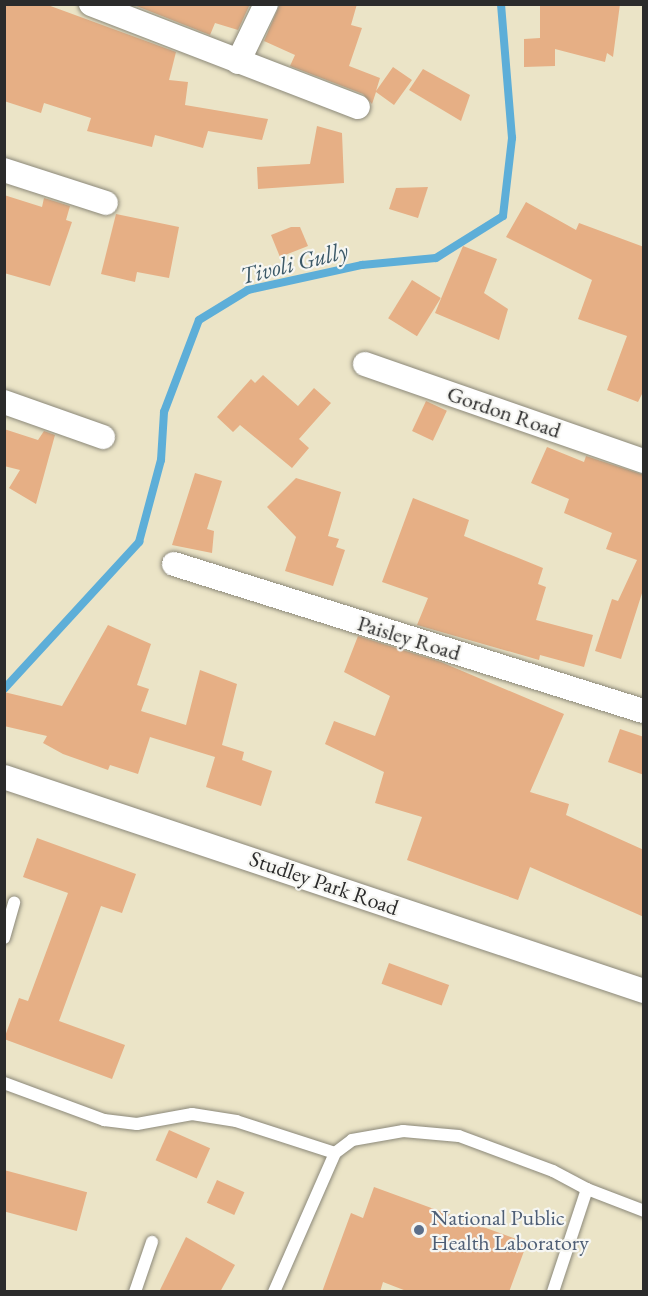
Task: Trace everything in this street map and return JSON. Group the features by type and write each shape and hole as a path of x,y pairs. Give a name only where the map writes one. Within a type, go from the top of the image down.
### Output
{"street":[{"path":"91,4 358,107"},
{"path":"238,62 266,4"},
{"path":"4,171 106,203"},
{"name":"Gordon Road","path":"365,364 644,461"},
{"path":"4,402 103,437"},
{"name":"Paisley Road","path":"174,564 644,711"},
{"name":"Studley Park Road","path":"4,777 644,991"}],"lane":[{"path":"4,938 14,902"},
{"path":"4,1083 104,1120 137,1124 192,1114 236,1121 334,1153"},
{"path":"274,1292 334,1153 352,1140 403,1131 459,1137 553,1171 587,1189 644,1211"},
{"path":"554,1292 587,1189"},
{"path":"135,1292 152,1242"}],"building":[{"path":"4,4 45,4 176,52 169,80 188,82 185,105 268,119 262,140 208,131 203,148 155,135 152,147 87,131 91,118 44,103 41,113 4,101"},
{"path":"250,4 238,30 215,23 210,35 134,5"},
{"path":"280,4 357,4 351,25 362,28 349,66 380,78 376,91 393,67 412,80 394,105 376,92 372,104 363,94 290,66 295,55 264,41"},
{"path":"540,4 620,4 613,57 607,53 605,62 555,49 555,66 524,67 524,39 540,38"},
{"path":"423,69 470,95 461,121 409,90"},
{"path":"317,126 342,133 344,183 258,189 257,167 310,164"},
{"path":"428,187 418,218 389,209 396,188"},
{"path":"4,195 42,207 44,198 70,206 66,220 72,222 50,286 4,273"},
{"path":"526,202 576,230 579,223 644,247 644,390 638,402 607,390 627,336 578,319 592,280 506,237"},
{"path":"116,214 179,227 169,278 137,272 135,282 101,274"},
{"path":"291,227 300,227 308,246 280,257 271,235"},
{"path":"463,246 497,259 484,293 508,309 499,340 435,313"},
{"path":"412,280 441,298 417,336 388,318"},
{"path":"263,375 298,406 314,388 331,403 299,439 309,448 292,468 240,425 233,432 217,417 251,379 255,383"},
{"path":"426,401 447,411 433,441 412,431"},
{"path":"4,429 38,440 44,431 55,435 36,504 9,488 20,470 4,466"},
{"path":"547,447 584,462 586,456 644,475 644,587 621,659 595,651 612,599 618,601 637,560 606,549 612,533 564,513 569,499 531,483"},
{"path":"195,473 222,481 207,529 214,531 212,553 172,545"},
{"path":"296,478 341,492 328,536 339,539 336,547 345,550 333,586 285,571 296,537 267,507"},
{"path":"413,498 469,520 464,536 543,568 538,584 546,587 536,620 593,635 584,667 540,655 539,660 417,625 428,598 382,582"},
{"path":"108,625 151,644 137,685 149,689 141,711 186,725 200,670 237,684 222,745 244,752 242,760 272,771 261,806 206,787 215,757 150,737 138,774 110,765 108,770 63,754 43,743 47,736 4,726 4,692 62,706"},
{"path":"358,636 441,662 564,714 530,792 569,804 566,815 644,850 644,917 530,867 518,900 407,860 422,817 375,803 384,772 325,744 334,721 375,736 390,696 344,672"},
{"path":"620,729 644,737 644,775 608,762"},
{"path":"37,838 136,874 122,913 101,906 59,1021 125,1045 112,1079 4,1039 19,998 28,1001 68,893 23,877"},
{"path":"389,963 449,985 442,1006 381,984"},
{"path":"169,1130 210,1148 197,1178 156,1160"},
{"path":"4,1170 87,1192 77,1231 4,1211"},
{"path":"217,1180 244,1192 234,1215 207,1203"},
{"name":"National Public Health Laboratory","path":"374,1187 527,1243 509,1292 409,1292 383,1282 380,1292 322,1292 351,1213 363,1218"},
{"path":"186,1237 235,1265 220,1292 159,1292"}],"waterway":[{"name":"Tivoli Gully","path":"4,689 139,542 161,460 164,412 199,320 248,290 362,265 436,258 503,216 512,138 501,4"}],"place":[{"name":"National Public Health Laboratory","path":"419,1230"}]}
